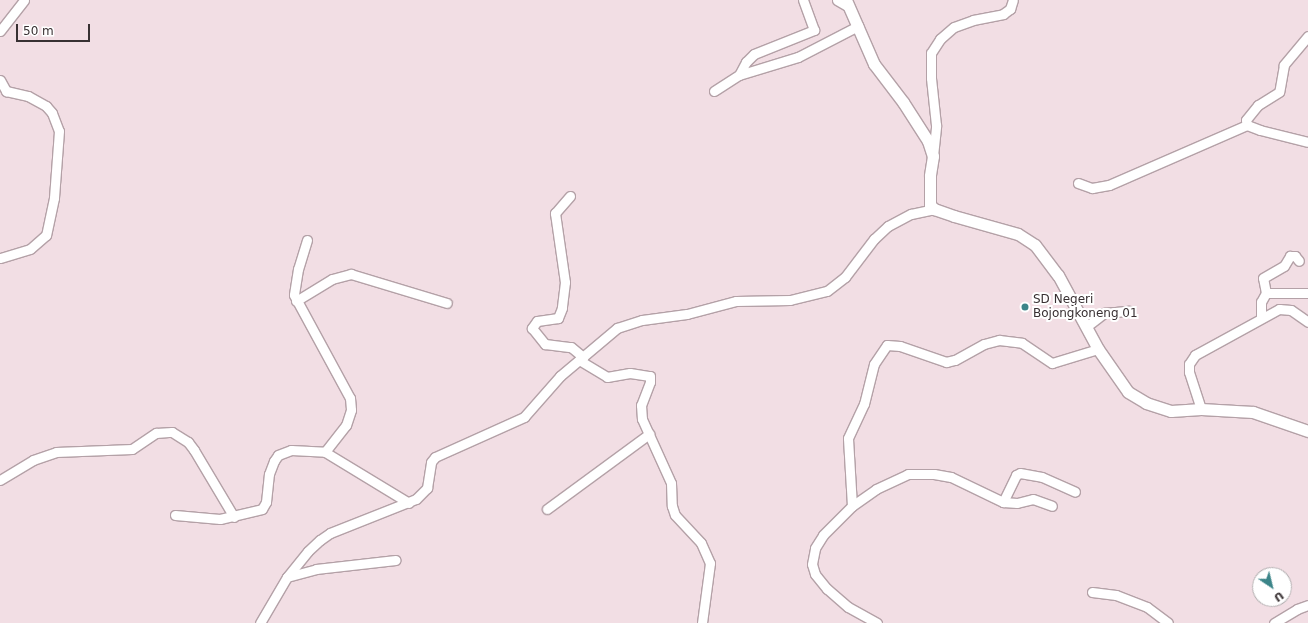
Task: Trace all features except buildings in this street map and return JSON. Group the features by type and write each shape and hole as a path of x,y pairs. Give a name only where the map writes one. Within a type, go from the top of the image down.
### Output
{"street":[{"path":"0,31 24,0"},
{"path":"739,75 746,62 754,54 814,30 803,0"},
{"path":"837,0 848,3 874,64 918,123 933,156"},
{"path":"934,209 929,198 933,156 937,139 931,53 940,39 954,27 973,20 1004,14 1010,9 1013,0"},
{"path":"714,91 739,75 798,56 858,26"},
{"path":"1247,124 1248,114 1279,92 1284,65 1308,36"},
{"path":"0,80 6,91 28,96 46,106 52,113 59,131 54,198 46,235 30,249 0,258"},
{"path":"1078,183 1092,188 1109,185 1169,161 1234,128 1247,124 1260,130 1308,142"},
{"path":"570,196 555,213 565,282 562,308 558,318 537,320 532,329 545,344 571,347 581,358 607,376 630,373 648,374 650,382 640,412 671,483 672,506 675,515 693,533 709,558 710,572 702,623"},
{"path":"260,623 287,577 308,551 330,534 409,503 427,488 431,462 434,457 524,417 560,376 617,328 626,324 687,314 736,301 790,300 827,291 845,277 874,239 888,226 911,214 934,209 1018,234 1035,245 1058,275 1098,349 1120,381 1137,398 1171,411 1201,409 1253,412 1308,431"},
{"path":"308,240 293,289 296,301 350,398 351,410 346,425 325,452"},
{"path":"1261,318 1261,302 1266,293 1263,278 1284,266 1290,256 1295,256 1299,261"},
{"path":"296,301 332,279 351,274 447,303"},
{"path":"1266,293 1308,293"},
{"path":"1201,409 1189,372 1191,358 1261,318 1284,308 1291,310 1308,322"},
{"path":"1086,327 1104,313 1129,311"},
{"path":"852,506 848,438 864,404 874,364 887,346 900,346 946,362 956,360 984,344 1010,339 1031,347 1052,363 1098,349"},
{"path":"0,480 33,460 56,452 132,449 156,433 172,432 188,442 194,450 234,517"},
{"path":"546,509 649,434"},
{"path":"175,515 220,518 234,517 258,510 264,506 269,474 278,455 291,450 325,452 409,503"},
{"path":"1003,502 1016,475 1020,473 1042,477 1075,492"},
{"path":"877,623 848,607 827,589 815,574 812,564 815,548 823,535 852,506 876,489 908,474 934,474 951,477 1003,502 1017,503 1034,499 1052,506"},
{"path":"287,577 316,570 395,560"},
{"path":"1092,592 1116,595 1147,607 1168,623"},
{"path":"1274,623 1297,608 1308,605"}],"place":[{"name":"SD Negeri Bojongkoneng 01","path":"1025,307"}]}
